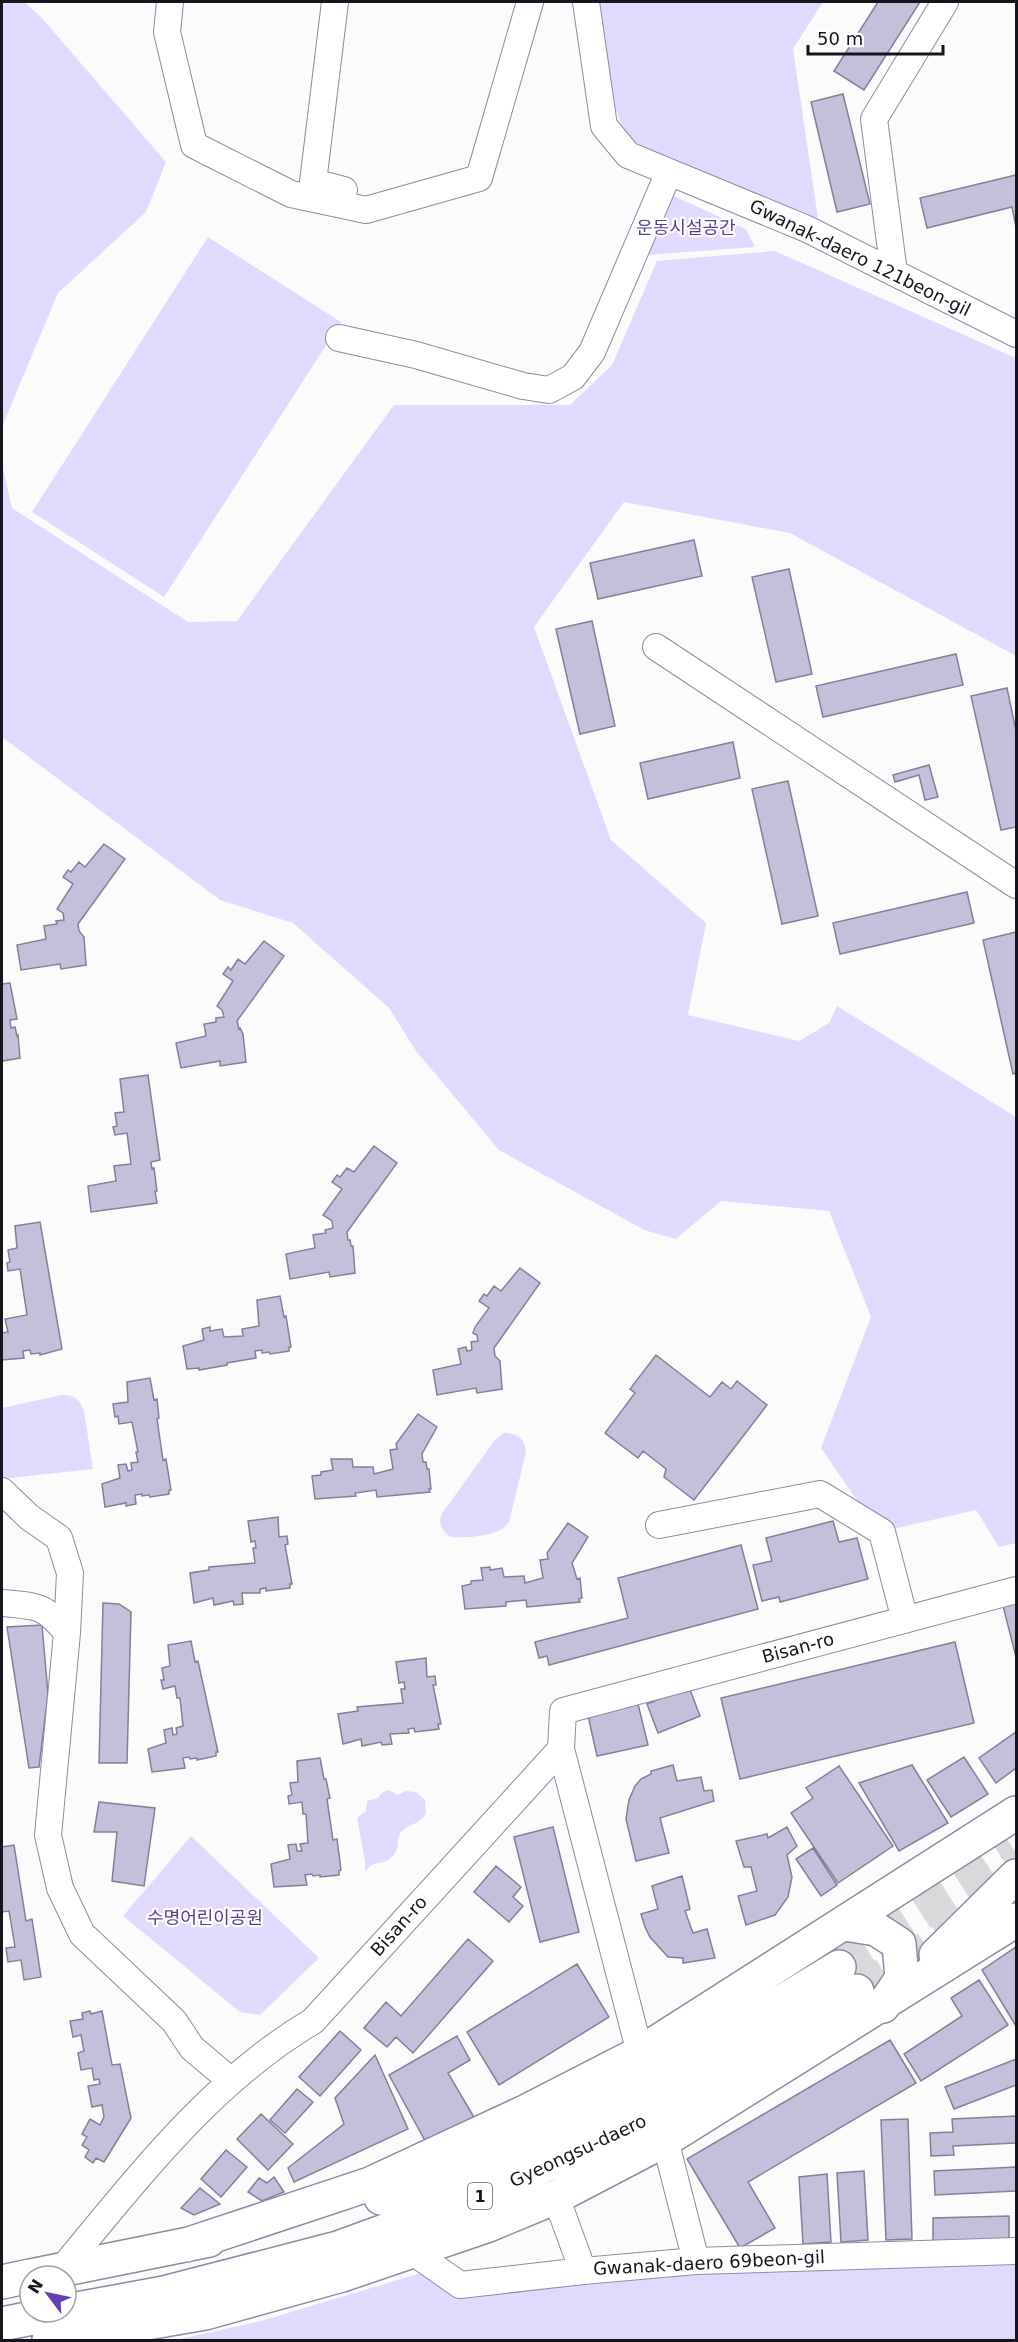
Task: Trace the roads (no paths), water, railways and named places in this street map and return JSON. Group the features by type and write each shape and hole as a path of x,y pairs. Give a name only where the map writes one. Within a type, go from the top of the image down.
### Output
{"main road":[{"path":"186,2245 370,2184 527,2111 640,2053 1017,1813"},
{"path":"49,2340 205,2313 413,2253 556,2197 665,2140 860,1988 1017,1876"},
{"path":"860,1988 1017,1920"},
{"path":"845,1924 876,1929 899,1944 902,1978 860,1988"},
{"name":"Gyeongsu-daero","path":"78,2267 330,2215 462,2172 650,2082 860,1988"},
{"name":"Gyeongsu-daero","path":"78,2309 164,2293 338,2248 475,2198 658,2113 860,1988"},
{"name":"Gyeongsu-daero","path":"2,2282 18,2279"},
{"name":"Gyeongsu-daero","path":"2,2324 18,2321"}],"street":[{"path":"170,2 167,32 194,145 291,194 366,210 479,178 530,2"},
{"path":"335,2 313,182 364,195 409,198"},
{"name":"Gwanak-daero 121beon-gil","path":"586,2 604,126 628,155 807,229 1017,334"},
{"path":"894,273 874,119 945,2"},
{"path":"339,338 416,355 523,386 549,390 573,377 592,352 669,172"},
{"path":"656,647 1017,885"},
{"path":"2,1491 29,1517 59,1538 70,1573 67,1633 48,1835 60,1888 82,1934 174,2021 192,2048 230,2080 51,2264"},
{"path":"659,1525 820,1494 882,1532 905,1620"},
{"name":"Bisan-ro","path":"230,2080 281,2040 313,2021 561,1749 563,1711 1017,1590"},
{"path":"2,1603 37,1606 56,1618 67,1633"},
{"path":"561,1749 640,2053"},
{"path":"665,2140 696,2260"},
{"path":"556,2197 583,2271"},
{"name":"Gwanak-daero 69beon-gil","path":"413,2253 460,2285 696,2260 1017,2251"}],"tunnel":[{"path":"839,1967 1016,1853"},
{"path":"857,1991 957,1928"}],"park label":[{"name":"운동시설공간","path":"686,228"},
{"name":"수명어린이공원","path":"205,1918"}]}
